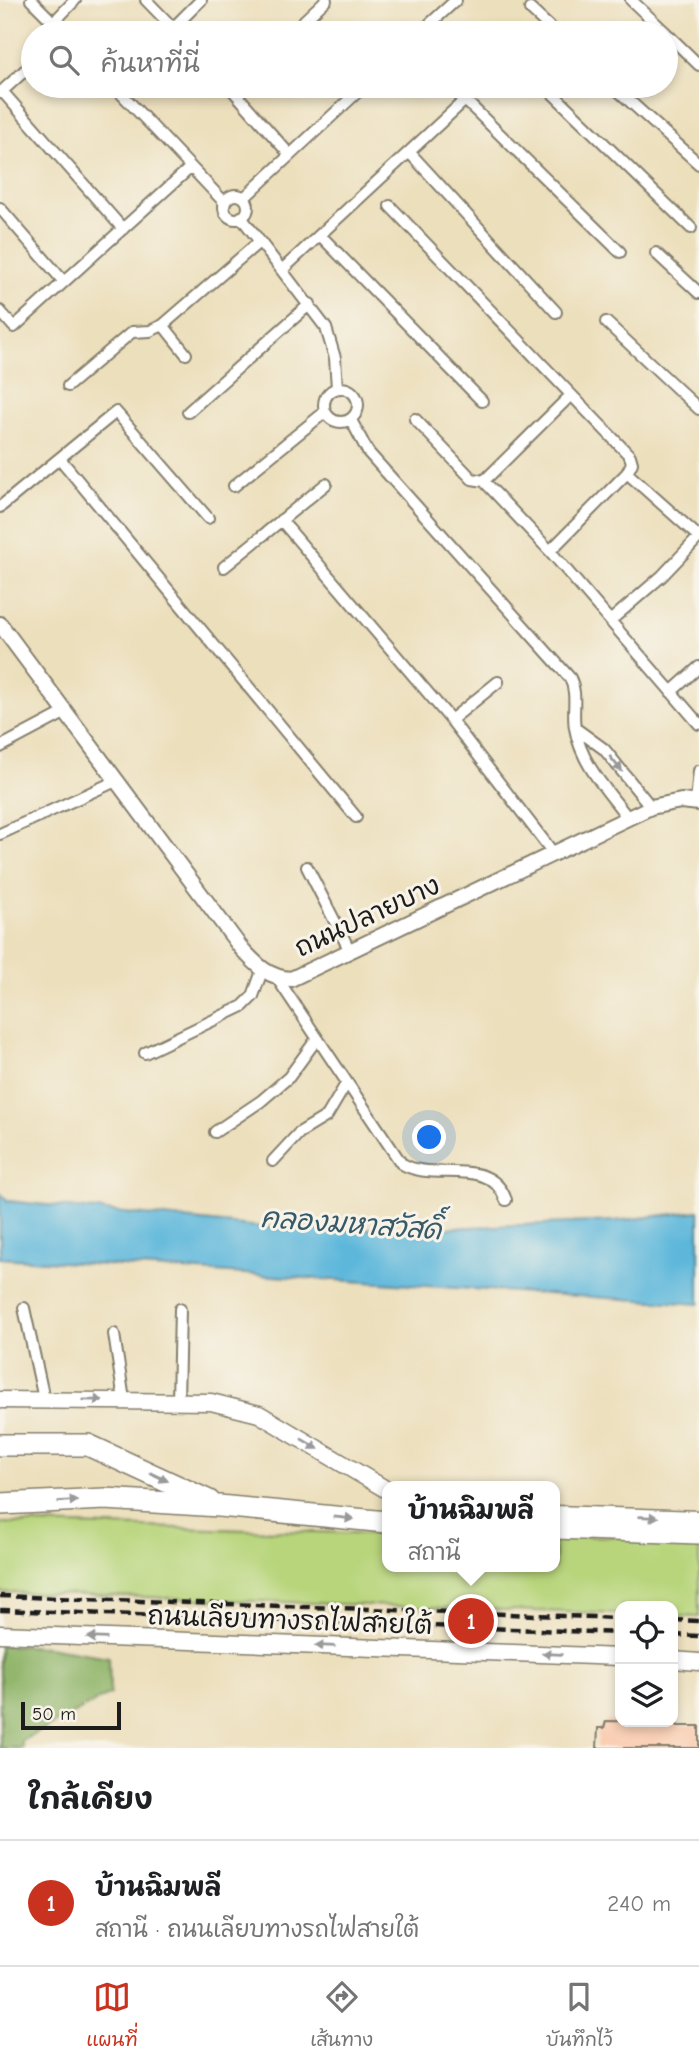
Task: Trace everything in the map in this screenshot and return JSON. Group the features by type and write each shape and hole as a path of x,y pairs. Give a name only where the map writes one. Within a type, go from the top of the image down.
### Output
{"highway":[{"path":"0,1445 88,1445 219,1506"},
{"path":"0,1504 106,1499 219,1506 382,1522"},
{"path":"560,1528 699,1533"}],"main road":[{"path":"0,1399 211,1402 259,1414 382,1487"},
{"path":"560,1514 699,1519"},
{"name":"ถนนเลียบทางรถไฟสายใต้","path":"0,1634 615,1657"},
{"path":"678,1660 699,1662"}],"street":[{"path":"31,0 53,21"},
{"path":"55,21 75,0"},
{"path":"146,0 166,21"},
{"path":"183,21 201,0"},
{"path":"304,21 326,0"},
{"path":"433,21 456,0"},
{"path":"631,0 653,21"},
{"path":"530,9 543,21"},
{"path":"678,45 699,65"},
{"path":"21,74 1,92 123,229"},
{"path":"125,98 225,203 228,215 242,217 310,304 327,328 335,358 337,388"},
{"path":"241,98 290,155"},
{"path":"244,198 351,98"},
{"path":"282,271 469,98"},
{"path":"557,98 691,228"},
{"path":"627,98 699,164"},
{"path":"466,101 620,252"},
{"path":"410,153 556,312"},
{"path":"0,311 14,327 191,167"},
{"path":"225,203 231,196 244,198"},
{"path":"242,217 248,206 244,198"},
{"path":"390,206 629,456 632,463 627,473 550,551"},
{"path":"0,208 64,282"},
{"path":"321,236 482,401"},
{"path":"68,386 132,332 150,331 163,325 260,242"},
{"path":"656,253 699,293"},
{"path":"188,412 310,304"},
{"path":"606,322 699,409"},
{"path":"163,325 186,354"},
{"path":"337,388 349,390 358,399 358,411 351,420 339,423 325,412 324,400 337,388"},
{"path":"484,481 571,395"},
{"path":"0,508 116,412 208,518"},
{"path":"234,486 325,412"},
{"path":"415,419 472,479 484,481 550,551 699,724"},
{"path":"351,420 368,452 570,678 574,690 575,728 587,764 628,818"},
{"path":"61,460 356,817"},
{"path":"610,621 663,576 699,537 627,473"},
{"path":"224,567 326,484"},
{"path":"281,520 451,720 554,855"},
{"name":"ถนนปลายบาง","path":"1,627 241,948 262,971 276,978 291,979 651,807 697,802"},
{"path":"671,692 699,667"},
{"path":"451,720 498,682"},
{"path":"0,747 66,712"},
{"path":"575,728 604,749 651,807"},
{"path":"697,802 699,771"},
{"path":"0,834 116,781"},
{"path":"307,867 350,951"},
{"path":"145,1054 243,1006 253,996 262,971"},
{"path":"276,978 401,1163 419,1172 465,1170 502,1188 506,1200"},
{"path":"215,1132 261,1101 289,1077 316,1040"},
{"path":"273,1161 299,1133 327,1116 346,1084"},
{"path":"24,1308 44,1399"},
{"path":"178,1401 180,1309"},
{"path":"114,1334 124,1400"}],"green space":[{"path":"0,1523 382,1534 382,1572 560,1572 560,1536 699,1537 699,1617 678,1616 678,1601 615,1601 615,1614 0,1592"},
{"path":"0,1645 47,1647 109,1657 110,1694 21,1741 23,1748 0,1748"}],"water":[{"path":"0,1193 8,1201 271,1228 423,1229 615,1221 699,1211 699,1304 0,1258"}],"building":[{"path":"606,1721 615,1721 615,1727 699,1726 699,1748 597,1748 598,1728 604,1728"}],"railway":[{"path":"0,1596 615,1618"},
{"path":"0,1610 615,1633"},
{"path":"678,1620 699,1621"},
{"path":"678,1635 699,1636"}],"place":[{"name":"บ้านฉิมพลี","path":"471,1621"}],"water label":[{"name":"คลองมหาสวัสดิ์","path":"351,1223"}]}
